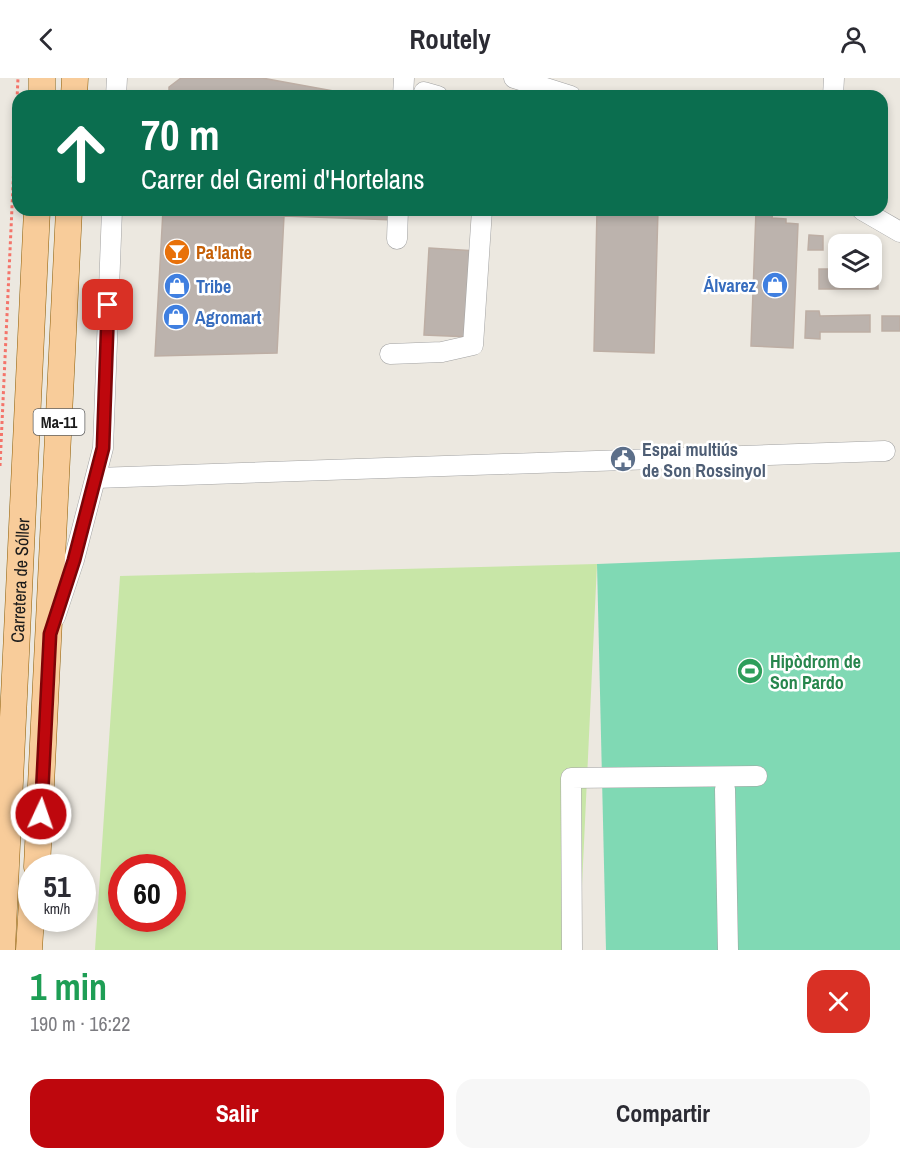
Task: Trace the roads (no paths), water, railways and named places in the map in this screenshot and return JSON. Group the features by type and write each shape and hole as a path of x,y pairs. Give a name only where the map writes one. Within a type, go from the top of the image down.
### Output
{"main road":[{"name":"Carretera de Sóller","path":"2,950 37,216"},
{"name":"Carretera de Sóller","path":"39,854 69,216"},
{"path":"29,950 30,932"},
{"path":"40,932 40,950"}],"street":[{"path":"514,78 552,90"},
{"path":"50,634 74,560 103,448 112,216"},
{"path":"397,239 398,216"},
{"path":"390,354 442,352 473,345 482,216"},
{"path":"872,216 900,232"},
{"path":"96,478 885,451"},
{"path":"572,950 571,778 757,776"},
{"path":"725,789 728,950"}],"place":[{"name":"Pa'lante","path":"177,252"},
{"name":"Álvarez","path":"775,285"},
{"name":"Tribe","path":"177,286"},
{"name":"Agromart","path":"176,317"},
{"name":"Espai multiús de Son Rossinyol","path":"623,459"},
{"name":"Hipòdrom de Son Pardo","path":"750,671"}]}
